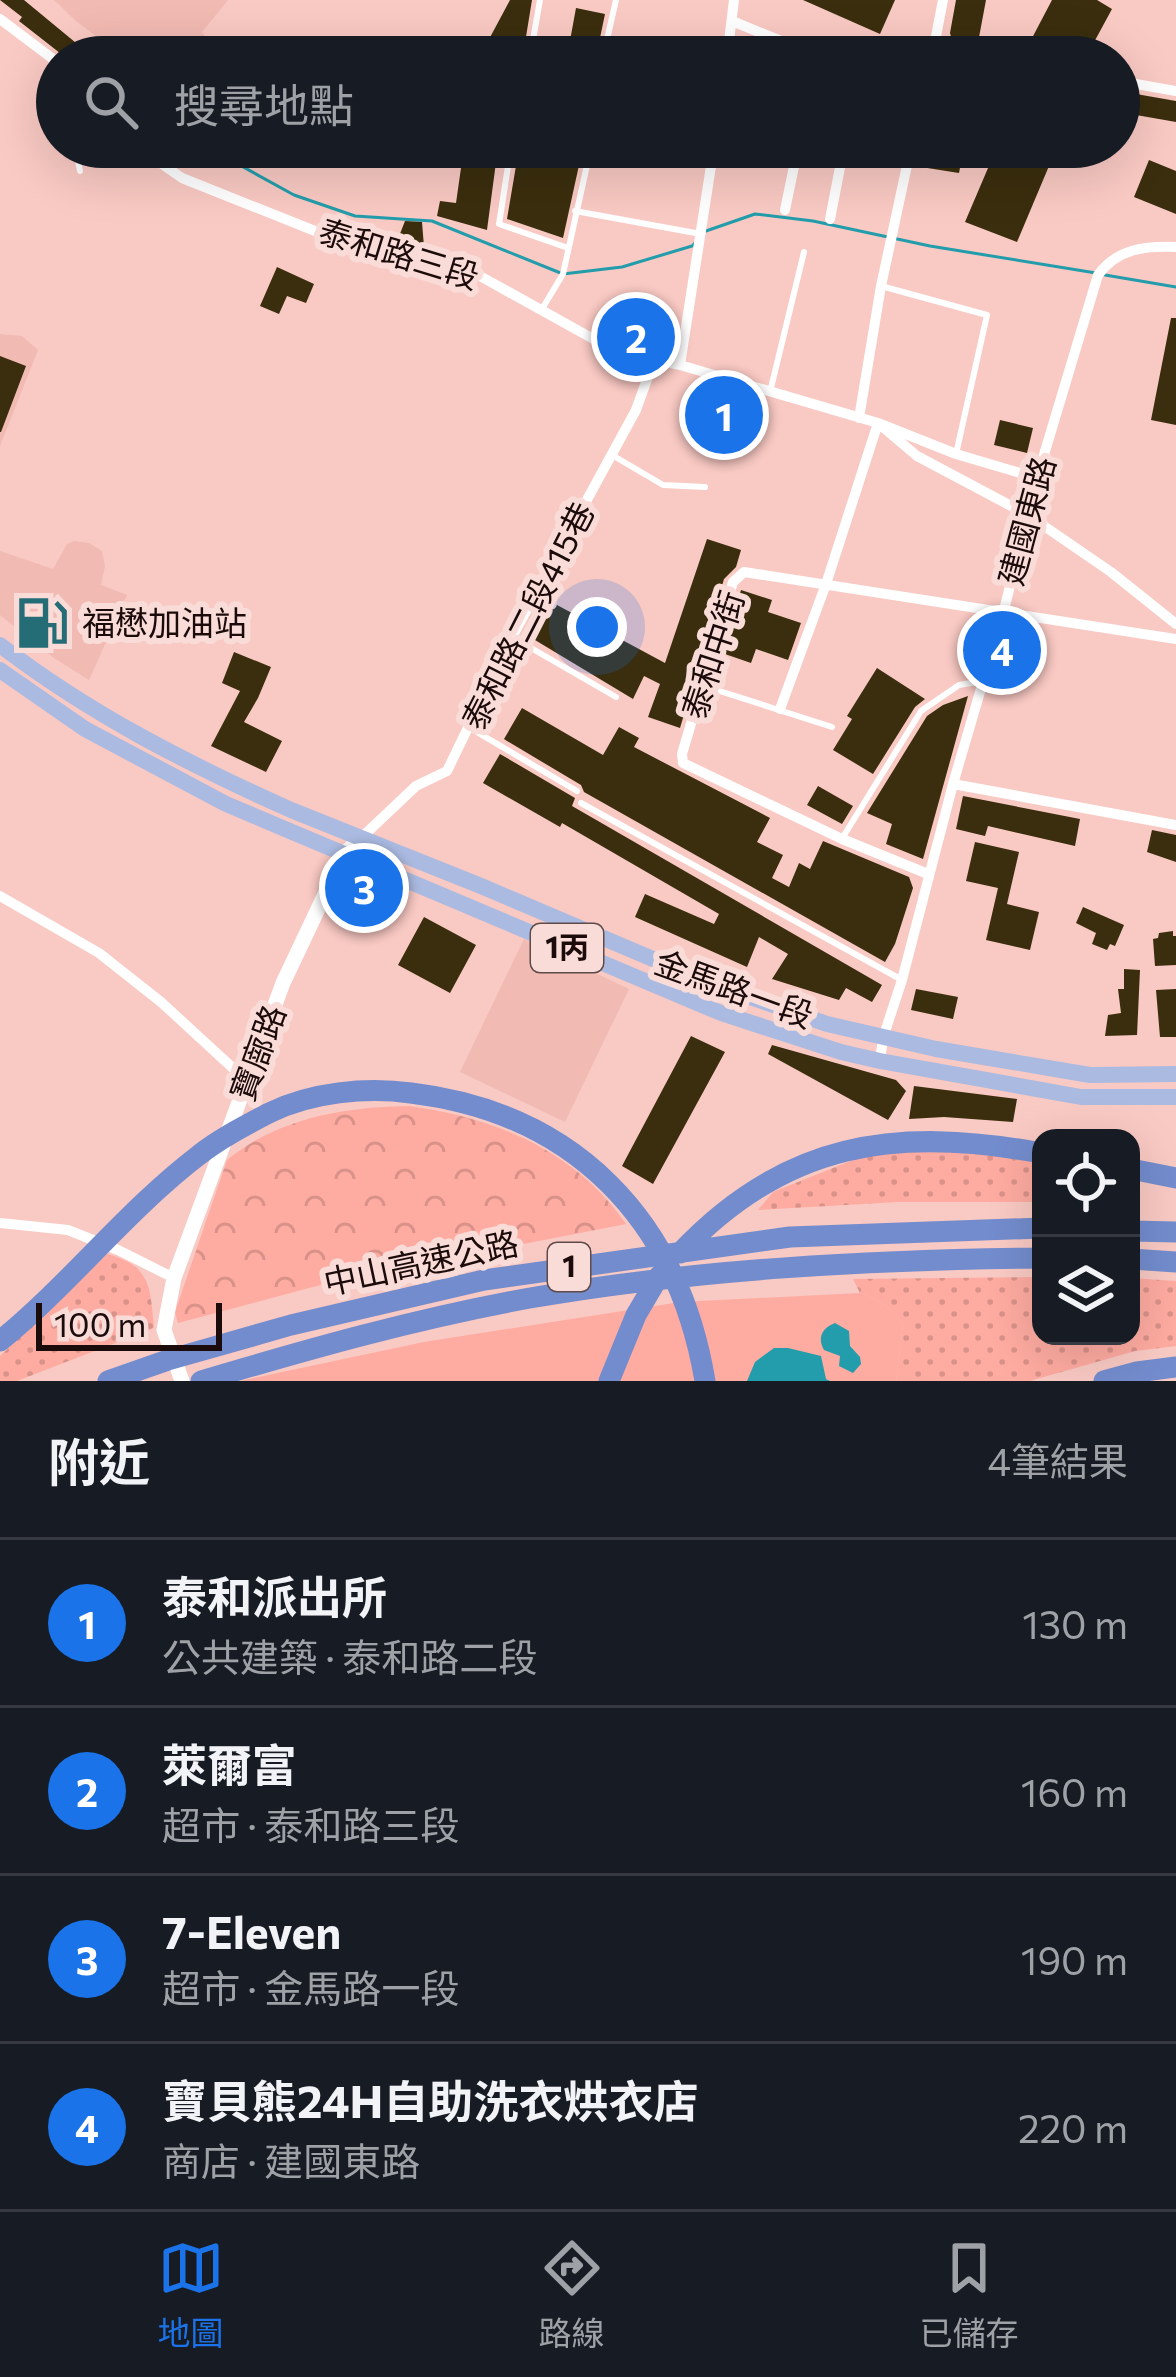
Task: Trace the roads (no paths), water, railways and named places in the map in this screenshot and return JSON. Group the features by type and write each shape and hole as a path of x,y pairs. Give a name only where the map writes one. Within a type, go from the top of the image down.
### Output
{"highway":[{"path":"0,1341 201,1152 274,1111 319,1097 398,1091 488,1108 531,1126 596,1171 622,1196 664,1256 689,1313 705,1381"},
{"path":"610,1381 636,1315 663,1271 700,1231 769,1180 822,1156 881,1144 938,1141 1032,1152"},
{"path":"1140,1171 1176,1178"},
{"name":"中山高速公路","path":"108,1381 291,1325 484,1280 790,1237 1032,1228"},
{"path":"1140,1231 1176,1232"},
{"name":"中山高速公路","path":"200,1381 406,1324 553,1295 710,1273 912,1259 1032,1258"},
{"path":"1140,1259 1176,1262"},
{"path":"1104,1381 1176,1367"}],"main road":[{"name":"金馬路一段","path":"0,645 87,707 220,778 720,987 883,1038 1090,1076 1176,1074"},
{"name":"金馬路一段","path":"0,670 85,729 226,804 721,1013 880,1061 1081,1097 1176,1097"}],"street":[{"path":"730,36 734,0"},
{"path":"936,36 943,0"},
{"path":"0,19 36,46"},
{"path":"732,21 769,36"},
{"path":"1140,85 1176,91"},
{"name":"泰和路三段","path":"167,168 345,243 421,264 443,262 480,276 615,351 680,365 878,423 956,454 1037,478"},
{"path":"680,365 711,168"},
{"path":"785,210 794,168"},
{"path":"830,219 840,168"},
{"path":"859,418 907,168"},
{"name":"建國東路","path":"880,1061 1037,478 1100,272 1108,261 1134,249 1176,248"},
{"name":"泰和路二段415巷","path":"360,839 416,786 447,771 512,637 637,410 654,360"},
{"path":"780,709 878,423 917,456 1028,515 1176,624"},
{"name":"泰和中街","path":"928,874 842,839 683,763 733,582 744,572 1176,639"},
{"path":"953,784 1176,825"},
{"name":"寶廍路","path":"182,1381 164,1330 174,1278 283,982 344,854 360,839"},
{"path":"0,896 99,953 248,1082"},
{"path":"0,1223 68,1231 174,1278"}],"lane":[{"path":"532,36 539,0"},
{"path":"608,36 616,0"},
{"path":"508,168 499,224 568,248"},
{"path":"541,310 563,274 586,168"},
{"path":"575,212 700,240"},
{"path":"770,392 804,252"},
{"path":"881,286 987,315 956,454"},
{"path":"612,455 663,485 705,488"},
{"path":"512,637 616,697"},
{"path":"842,839 921,711 959,685 982,681"},
{"path":"702,686 832,727"},
{"path":"470,728 577,791"},
{"path":"581,803 902,980"}],"water":[{"path":"835,1323 849,1331 850,1346 860,1357 861,1364 853,1373 839,1366 840,1356 822,1346 822,1334"},
{"path":"774,1348 821,1356 830,1381 747,1381 755,1362"}],"waterway":[{"path":"245,168 294,195 355,216 432,221 563,274 622,267 696,242"},
{"path":"706,231 755,214 1096,273"},
{"path":"1105,275 1176,287"}],"place":[{"name":"萊爾富","path":"636,337"},
{"name":"泰和派出所","path":"724,415"},
{"name":"福懋加油站","path":"42,623"},
{"name":"寶貝熊24H自助洗衣烘衣店","path":"1002,650"},
{"name":"7-Eleven","path":"364,888"}]}
